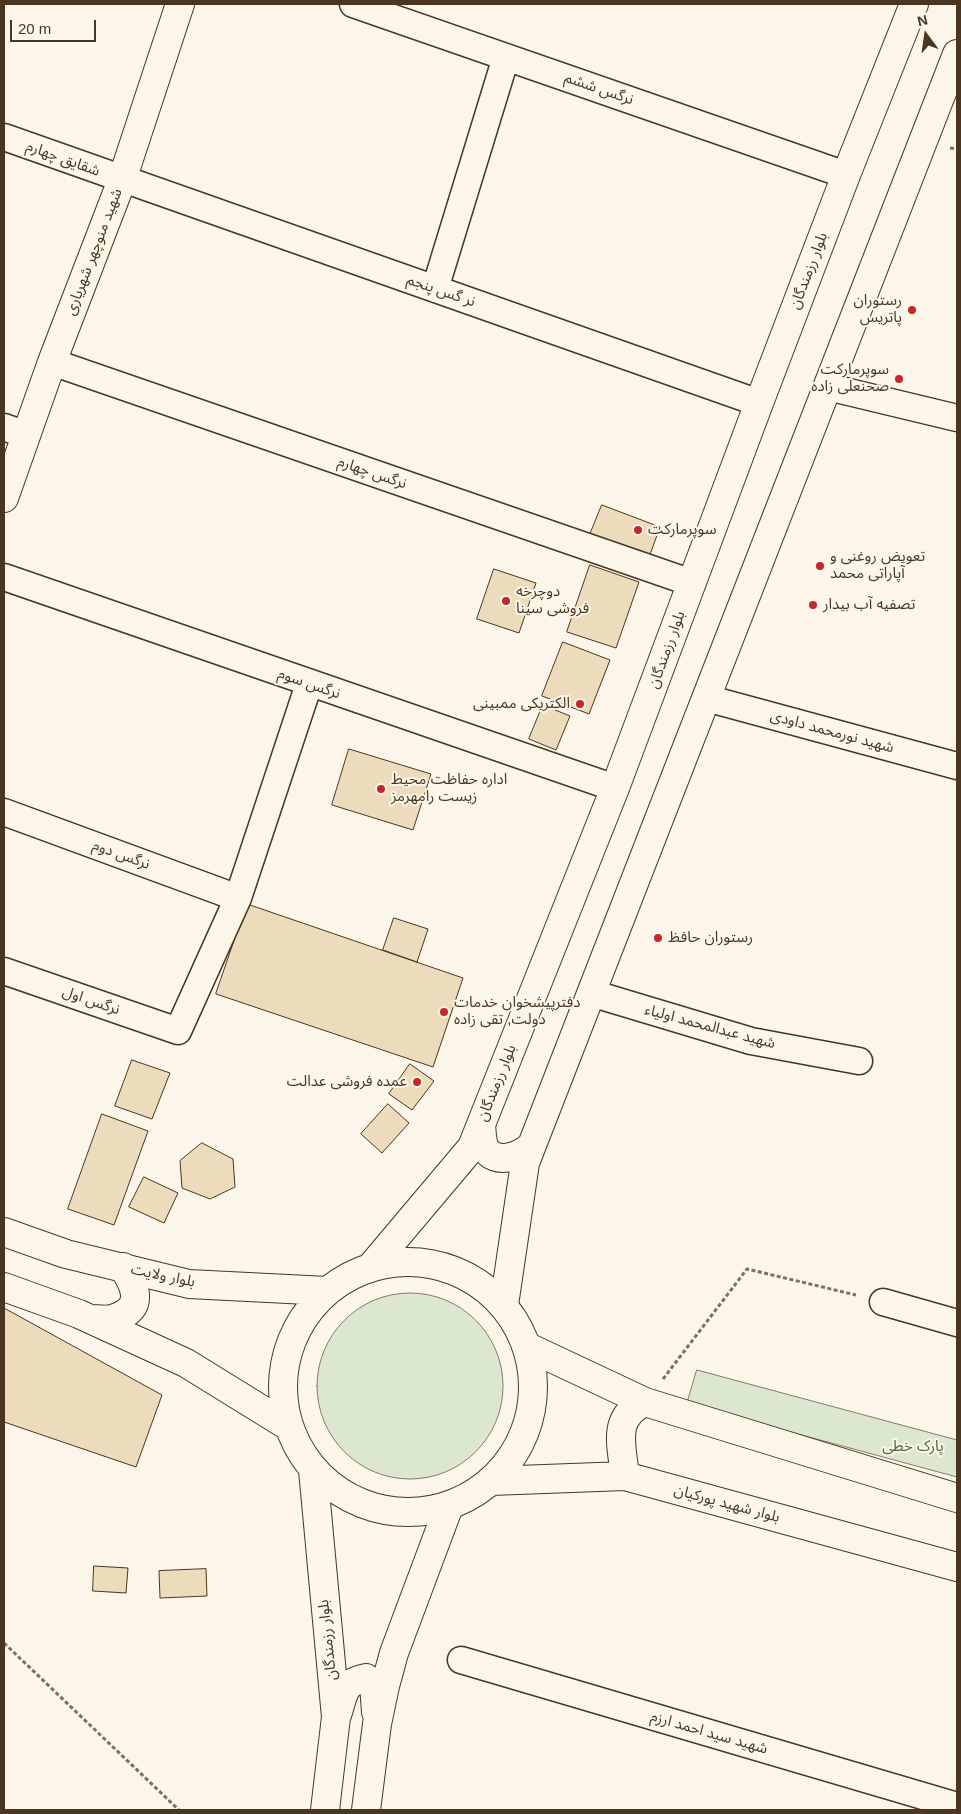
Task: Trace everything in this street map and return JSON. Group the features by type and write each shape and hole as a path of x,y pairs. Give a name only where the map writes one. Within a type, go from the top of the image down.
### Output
{"main road":[{"name":"شهید منوچهر شهریاری","path":"4,498 15,431 52,362 122,180 180,4"},
{"name":"بلوار رزمندگان","path":"370,1268 472,1147 616,788 846,174 914,4"},
{"path":"504,1305 525,1163 531,1146 957,54"},
{"path":"481,1124 482,1138 486,1149 494,1155 503,1158 512,1157 523,1153 531,1146"},
{"name":"بلوار ولایت","path":"4,1232 66,1254 189,1284 326,1291"},
{"path":"406,1262 442,1266 476,1281 504,1305 518,1325 528,1347 534,1384 530,1420 515,1454 492,1481 471,1496 449,1506 412,1513 375,1509 341,1494 313,1470 298,1449 288,1426 282,1390 286,1353 302,1319 326,1291 347,1277 370,1268 406,1262"},
{"path":"91,1318 114,1319 130,1311 136,1299 136,1292 123,1267"},
{"path":"4,1287 91,1318 186,1363 288,1426"},
{"path":"528,1347 645,1402 957,1498"},
{"path":"625,1476 621,1427 630,1411 645,1402"},
{"name":"بلوار رزمندگان","path":"313,1470 336,1717 325,1810"},
{"name":"بلوار شهید پورکیان","path":"492,1481 625,1476 957,1567"},
{"path":"366,1810 377,1724 394,1653 449,1506"},
{"path":"336,1717 347,1686 356,1680 366,1678 374,1685 377,1724"}],"street":[{"name":"نرگس ششم","path":"353,4 846,174"},
{"path":"435,289 506,57"},
{"name":"شقایق چهارم","path":"4,137 122,180"},
{"name":"نر گس پنجم","path":"122,180 759,403"},
{"name":"نرگس چهارم","path":"52,362 692,583"},
{"path":"828,387 957,418"},
{"name":"نرگس سوم","path":"4,577 309,684 616,788"},
{"path":"238,898 309,684"},
{"name":"شهید نورمحمد داودی","path":"706,698 957,766"},
{"name":"نرگس دوم","path":"4,812 238,898"},
{"name":"نرگس اول","path":"4,971 178,1031 238,898"},
{"name":"شهید عبدالمحمد اولیاء","path":"591,993 751,1041 860,1061"},
{"path":"883,1302 957,1323"},
{"name":"شهید سید احمد ارزم","path":"461,1660 957,1806"}],"path":[{"path":"645,1402 748,1268 883,1302"},
{"path":"4,1644 179,1810"}],"green space":[{"path":"419,1293 446,1300 462,1308 476,1320 488,1334 496,1350 502,1368 502,1404 496,1422 488,1438 476,1452 462,1464 446,1472 428,1478 401,1479 374,1472 358,1464 332,1438 318,1404 317,1377 324,1350 332,1334 358,1308 392,1294"},
{"name":"پارک خطی","path":"697,1370 957,1440 957,1477 687,1404"}],"building":[{"path":"602,505 660,527 648,560 589,537"},
{"path":"590,565 639,582 616,648 567,632"},
{"name":"دوچرخه فروشی سینا","path":"494,569 536,583 519,633 477,619"},
{"path":"563,642 610,660 589,714 542,696"},
{"path":"543,705 570,716 556,750 529,739"},
{"name":"اداره حفاظت محیط زیست رامهرمز","path":"349,749 431,774 413,830 332,805"},
{"path":"247,904 463,978 433,1067 216,994"},
{"path":"394,918 428,929 417,962 383,950"},
{"path":"132,1060 170,1073 152,1119 115,1106"},
{"path":"410,1064 434,1081 412,1110 389,1094"},
{"path":"388,1104 409,1123 382,1153 361,1134"},
{"path":"102,1114 148,1131 114,1225 68,1209"},
{"path":"202,1143 233,1159 235,1187 210,1199 182,1188 180,1161"},
{"path":"144,1177 178,1193 164,1223 129,1207"},
{"path":"4,1308 162,1395 136,1467 4,1422"},
{"path":"94,1566 128,1568 126,1593 93,1591"},
{"path":"206,1569 207,1596 160,1598 159,1571"}],"place":[{"name":"رستوران پاتریس","path":"912,310"},
{"name":"سوپرمارکت صحنعلی زاده","path":"899,379"},
{"name":"سوپرمارکت","path":"638,530"},
{"name":"تعویض روغنی و آپاراتی محمد","path":"820,566"},
{"name":"دوچرخه فروشی سینا","path":"506,601"},
{"name":"تصفیه آب بیدار","path":"813,605"},
{"name":"الکتریکی ممبینی","path":"580,704"},
{"name":"اداره حفاظت محیط زیست رامهرمز","path":"381,789"},
{"name":"رستوران حافظ","path":"658,938"},
{"name":"دفترپیشخوان خدمات دولت, تقی زاده","path":"444,1012"},
{"name":"عمده فروشی عدالت","path":"417,1082"}]}
